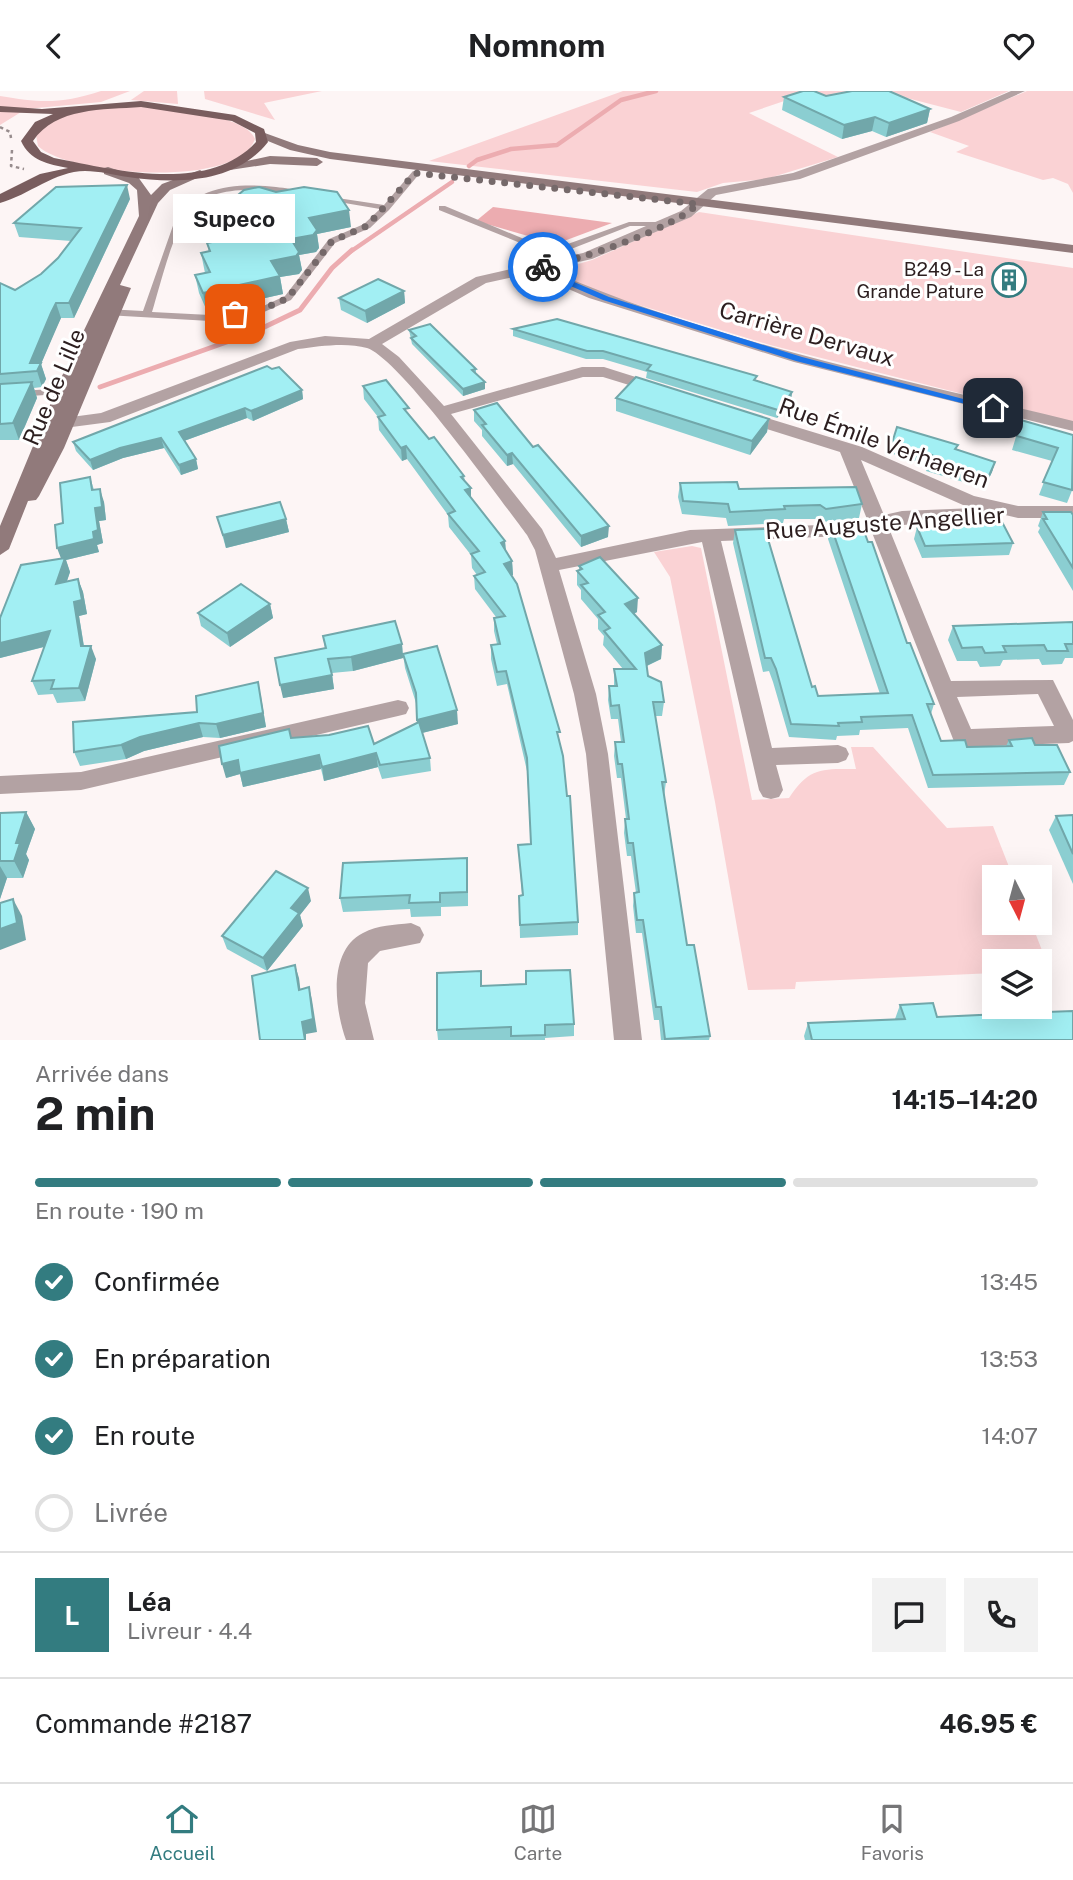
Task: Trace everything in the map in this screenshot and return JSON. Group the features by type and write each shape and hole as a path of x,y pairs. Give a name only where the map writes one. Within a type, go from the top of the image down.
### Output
{"main road":[{"path":"108,104 136,91"},
{"path":"185,98 198,111"},
{"path":"0,111 33,113 108,104 141,104 198,111 242,120 253,125 262,135 279,143 356,158 656,199"},
{"path":"0,197 31,173 36,164 35,154 27,141 33,129 76,109"},
{"path":"0,111 26,121 33,129"},
{"path":"230,166 256,151 262,142 262,135"},
{"path":"35,154 89,168 159,177 200,174 230,166 284,159 656,199 1073,249"},
{"path":"0,197 53,174 89,168"},
{"path":"108,171 132,179 144,189 147,201 145,216"},
{"name":"Rue de Lille","path":"0,551 106,312 145,216 163,189 200,174"}],"street":[{"path":"372,344 474,283 586,256 665,224 712,192 796,176 955,119 1020,91"},
{"name":"Carrière Dervaux","path":"535,269 594,295 799,359 1073,426"},
{"path":"57,424 104,418 295,345 325,341 372,344 394,360 441,412 535,533 549,566 585,694 597,754 628,1040"},
{"path":"441,412 541,381 588,371 604,372 673,393"},
{"name":"Rue Émile Verhaeren","path":"724,409 848,449 969,501 1018,512 1073,512"},
{"path":"848,449 962,738 1071,738 1045,686 943,689"},
{"name":"Rue Auguste Angellier","path":"549,566 662,540 710,534 845,530 902,517 1018,512"},
{"path":"710,534 771,790"},
{"path":"0,785 81,781 398,708"},
{"path":"763,757 838,754"},
{"path":"360,1040 351,992 352,972 357,955 366,944 411,935"}],"lane":[{"path":"106,312 210,318 261,310 288,298 332,241 367,226 415,173"},
{"path":"146,315 183,213 198,200 245,188 301,193 386,208"},
{"path":"442,208 536,246 566,248 629,224 665,224"},
{"path":"0,395 71,391"}],"shaded area":[{"path":"101,91 130,91 101,102 26,109 0,125 0,96 51,101"},
{"path":"144,91 177,91 178,104 131,100"},
{"path":"204,91 322,91 264,103 275,120 205,99"},
{"path":"623,91 880,91 835,98 802,95 749,113 838,157 766,179 723,183 697,192 429,161"},
{"path":"880,91 1009,91 961,112"},
{"path":"1027,91 1073,91 1073,193 1068,184 1053,178 1043,180 956,152 969,146 930,132"},
{"path":"122,106 216,117 248,130 255,139 242,155 218,166 151,173 82,164 55,156 38,146 36,135 44,127 64,116"},
{"path":"493,207 612,223 556,244 476,221"},
{"path":"699,212 1073,268 1073,422 770,345 613,297 551,272 592,260"},
{"path":"692,546 701,548 752,800 789,798 810,775 825,770 856,769 851,747 873,747 947,828 993,826 1008,865 982,865 982,935 1036,935 1041,949 982,949 982,974 796,982 795,989 748,990 715,802 670,577 654,552"}],"building":[{"path":"803,91 814,91 826,96 852,91 889,91 930,109 889,123 875,117 844,125 784,97"},
{"path":"127,185 69,303 56,303 51,313 30,363 41,363 37,371 0,374 0,283 15,290 41,274 58,258 81,228 14,223 56,187"},
{"path":"259,187 276,192 304,187 337,192 349,210 309,218 317,230 313,235 291,239 299,252 296,256 271,261 280,276 203,293 195,275 210,272 201,253 210,251 207,243 212,242 209,236 224,234 216,218 230,216 222,202 232,200 244,190"},
{"path":"378,279 404,291 365,311 339,298"},
{"path":"557,319 757,376 754,380 792,392 778,410 647,370 651,365 603,351 587,351 513,329"},
{"path":"430,324 476,369 472,370 485,382 463,389 411,338 416,336 409,330"},
{"path":"267,366 272,369 279,367 302,390 251,411 245,408 179,432 196,459 179,465 161,438 120,448 90,460 73,442"},
{"path":"636,377 769,419 752,441 616,398"},
{"path":"386,380 409,408 404,409 429,439 434,437 464,476 461,477 471,488 465,490 505,541 501,543 512,561 504,564 517,584 560,732 557,732 563,756 567,796 570,796 578,922 520,925 519,896 523,895 518,845 531,844 527,758 506,671 497,672 491,645 500,644 494,618 505,616 474,576 485,572 471,554 479,551 448,514 455,511 406,446 401,448 378,417 385,415 363,386"},
{"path":"32,382 13,423 0,424 0,384"},
{"path":"497,403 533,447 538,445 609,526 581,536 512,453 507,455 482,425 486,424 474,410"},
{"path":"1021,420 1073,435 1072,490 1043,482 1058,448 1017,436"},
{"path":"897,427 958,445 955,449 995,462 988,478 929,460 932,455 892,443"},
{"path":"90,477 92,490 100,489 102,507 95,508 98,530 93,532 94,539 57,548 55,525 63,523 60,483"},
{"path":"737,482 739,489 856,487 862,504 826,509 820,505 784,506 785,509 730,512 728,504 683,501 680,483"},
{"path":"280,502 286,519 223,535 217,517"},
{"path":"1043,512 1071,512 1073,515 1073,568 1043,519 1047,519"},
{"path":"1001,520 1013,543 925,546 917,527 938,527 936,522"},
{"path":"861,523 868,542 872,542 907,643 910,643 934,704 927,704 941,741 965,740 967,747 1012,746 1009,740 1032,738 1035,745 1057,745 1070,772 933,775 912,715 861,717 862,722 838,723 839,726 791,724 776,669 771,658 765,658 735,530 765,529 812,687 815,686 818,696 888,693 831,526"},
{"path":"600,557 638,598 625,604 662,645 645,653 648,676 661,682 664,702 653,702 666,782 662,782 687,945 694,945 710,1036 665,1039 661,1007 656,1007 643,920 637,920 634,893 639,892 633,843 628,843 625,819 629,819 622,764 618,764 615,742 624,742 619,705 611,706 609,686 617,686 614,669 636,669 604,631 610,628 598,615 605,612 581,585 588,583 577,571 582,569 579,566"},
{"path":"65,558 56,584 78,579 82,600 74,602 81,646 91,646 79,688 51,689 54,680 32,681 50,631 0,643 0,618 21,565"},
{"path":"241,584 270,604 227,633 198,613"},
{"path":"395,621 402,644 351,657 328,659 332,675 280,685 275,658 326,648 323,636"},
{"path":"1073,622 1073,644 1065,644 1068,651 1047,651 1044,645 1003,646 1006,652 985,653 982,647 962,648 953,626"},
{"path":"437,646 457,710 417,720 416,693 403,654"},
{"path":"258,682 263,713 216,724 199,723 140,737 121,745 74,752 73,722 197,712 196,696"},
{"path":"419,722 430,758 380,765 376,753 322,767 319,755 240,773 238,760 222,764 219,746 289,729 291,738 329,735 368,726 374,744"},
{"path":"26,812 16,843 20,843 14,861 0,861 0,813"},
{"path":"1073,815 1073,854 1056,816"},
{"path":"467,858 467,892 440,893 440,902 409,903 410,895 340,898 343,863"},
{"path":"276,871 308,888 291,908 299,913 263,958 222,936"},
{"path":"13,899 17,923 0,929 0,903"},
{"path":"295,965 299,990 309,987 313,1019 302,1022 305,1040 260,1040 252,976"},
{"path":"570,970 574,1024 545,1025 545,1035 511,1036 511,1027 437,1030 437,973 481,971 481,986 526,984 526,971"},
{"path":"933,1003 937,1017 982,1015 982,1019 1052,1019 1052,1012 1073,1011 1073,1040 812,1040 808,1023 905,1019 900,1005"}],"waterway":[{"path":"469,166 477,160 511,149 557,145 621,100 656,91"},
{"path":"350,252 452,182"},
{"path":"100,387 252,333 300,310 332,268 352,250"}],"way so far":[{"path":"235,314 261,310 288,298 332,241 367,226 415,173 698,204 686,214 614,246 576,260 543,267"}],"place":[{"name":"B249 - La Grande Pature","path":"1009,280"},
{"name":"Supeco","path":"235,314"}],"route":[{"path":"543,267 535,269 606,299 676,318 799,359 993,408"}]}
